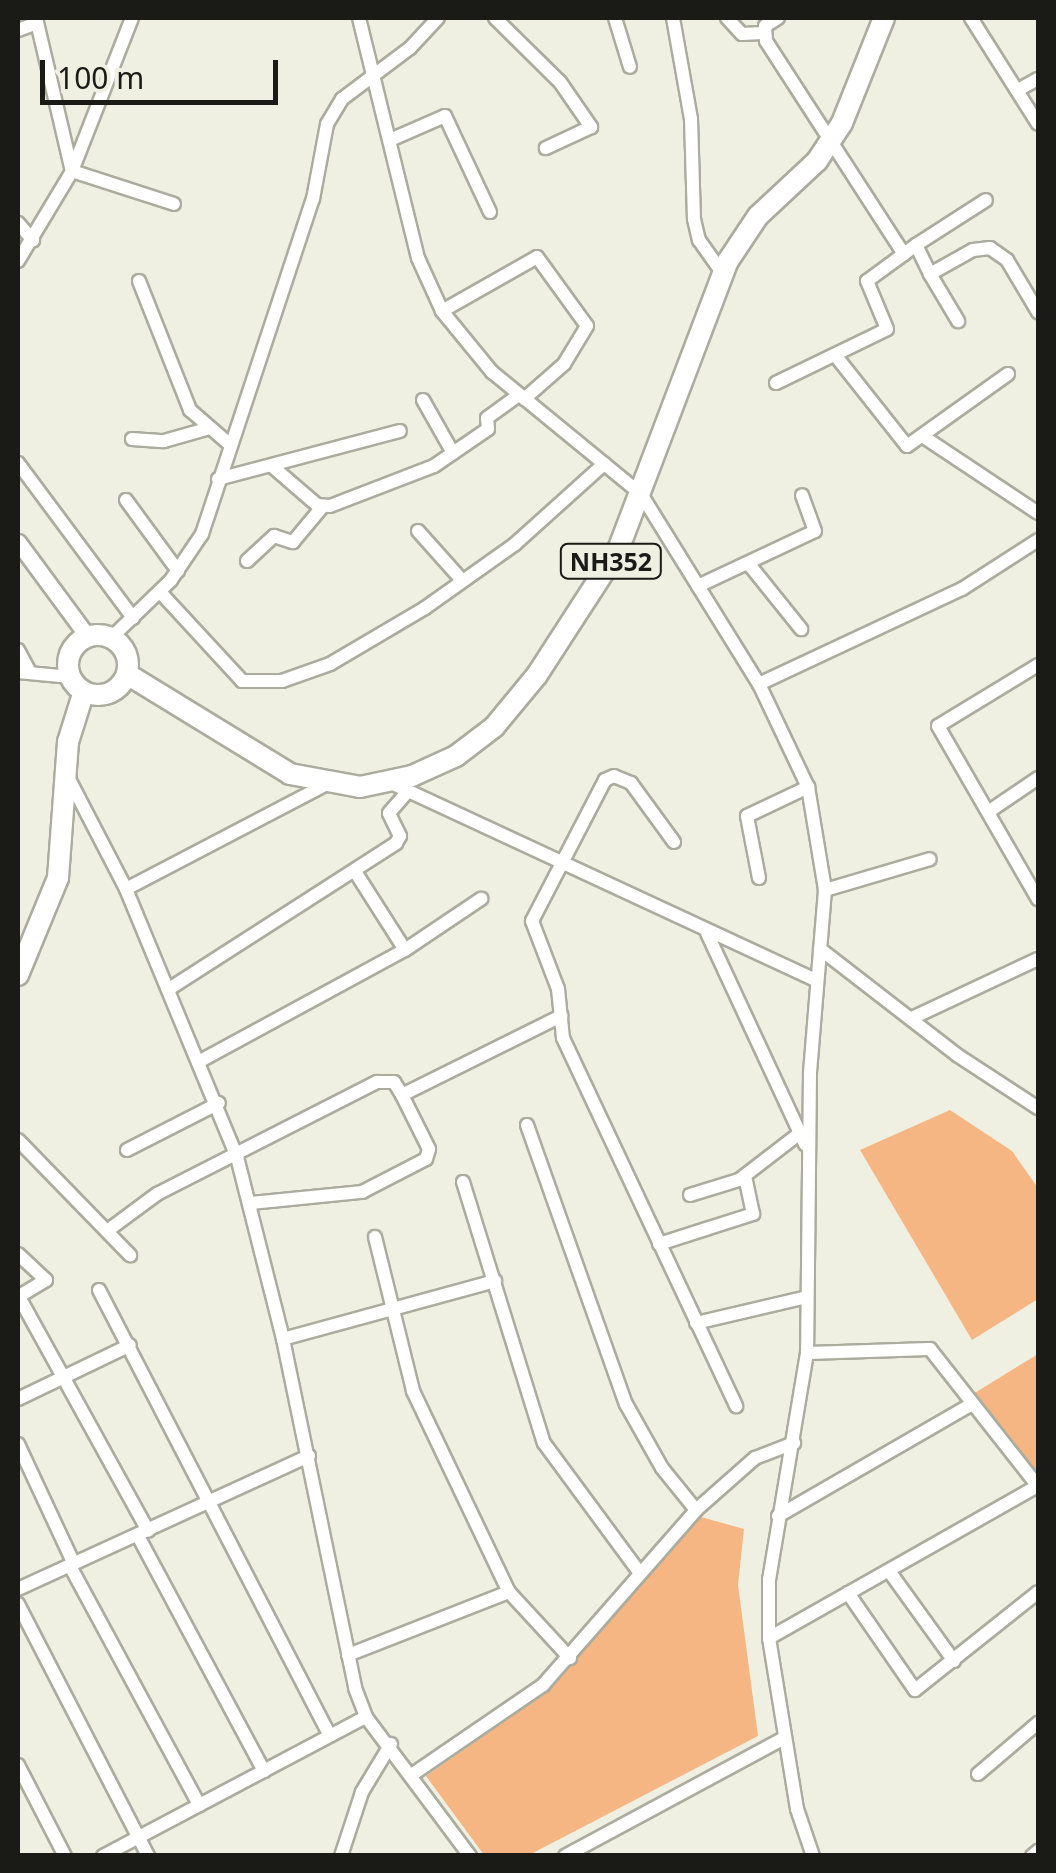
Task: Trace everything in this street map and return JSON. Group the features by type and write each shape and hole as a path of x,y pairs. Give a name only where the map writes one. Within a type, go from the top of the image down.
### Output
{"highway":[{"name":"NH352","path":"127,674 290,774 360,787 386,782 456,756 494,727 537,675 618,550 724,274 758,216 831,140 884,18"},
{"path":"18,975 58,878 64,771 78,684 69,661 88,637 112,638 125,652 127,674 107,694 78,684"}],"street":[{"path":"359,18 370,79 390,140 418,258 442,311 466,346 641,494 759,684 808,787 825,890 807,1148 807,1354 778,1516 769,1638 784,1738 813,1856"},
{"path":"112,638 160,592 202,534 228,443 313,198 327,124 342,100 438,18"},
{"path":"496,18 560,82 591,127 546,148"},
{"path":"615,18 630,67"},
{"path":"673,18 690,119 694,219 699,240 724,274"},
{"path":"727,18 742,34 763,33 778,18"},
{"path":"971,18 1038,124"},
{"path":"18,261 72,171 136,19"},
{"path":"18,30 37,20 72,171"},
{"path":"763,33 904,254"},
{"path":"1018,90 1038,79"},
{"path":"390,140 445,116 490,212"},
{"path":"72,171 174,204"},
{"path":"776,383 887,329 867,281 986,200"},
{"path":"18,223 33,240"},
{"path":"916,245 958,321"},
{"path":"930,274 973,250 990,248 1007,260 1038,312"},
{"path":"246,561 274,536 292,542 324,506 422,472 454,453 490,428 486,418 522,397 564,364 587,326 537,258 442,311"},
{"path":"139,281 184,398 206,429 228,443"},
{"path":"835,355 905,445 924,437 1008,374"},
{"path":"423,400 454,453"},
{"path":"132,439 164,440 206,429"},
{"path":"218,480 400,431"},
{"path":"924,437 1038,514"},
{"path":"18,464 134,618"},
{"path":"160,592 249,684 282,681 330,664 425,608 460,578 516,544 604,464"},
{"path":"273,467 324,506"},
{"path":"1026,505 1038,492"},
{"path":"698,586 815,532 802,496"},
{"path":"126,500 178,571"},
{"path":"418,531 460,578"},
{"path":"759,684 962,589 1038,540"},
{"path":"18,542 88,637"},
{"path":"748,563 801,629"},
{"path":"18,650 23,671 78,684"},
{"path":"1037,893 938,726 1038,665"},
{"path":"64,771 126,889 202,1060 237,1157 283,1338 348,1656 366,1717 413,1774 470,1856"},
{"path":"674,842 631,783 614,776 600,785 532,921 558,989 563,1038 736,1406"},
{"path":"991,810 1038,778"},
{"path":"126,889 331,782"},
{"path":"386,782 817,981"},
{"path":"759,878 748,816 808,787"},
{"path":"170,989 356,873 398,840 388,813 407,792"},
{"path":"825,890 930,859"},
{"path":"356,873 405,950"},
{"path":"202,1060 405,950 481,900"},
{"path":"707,933 807,1148"},
{"path":"820,949 1038,1108"},
{"path":"912,1018 1038,960"},
{"path":"402,1095 560,1016"},
{"path":"107,1231 158,1194 237,1157 377,1082 394,1082 429,1149 426,1159 362,1192 251,1203"},
{"path":"127,1150 219,1103"},
{"path":"527,1125 626,1404 662,1468 696,1510"},
{"path":"690,1195 745,1176 800,1133"},
{"path":"18,1140 130,1255"},
{"path":"659,1244 752,1214 745,1176"},
{"path":"463,1182 544,1442 640,1573"},
{"path":"376,1237 413,1391 510,1592 570,1658"},
{"path":"18,1254 46,1280 18,1297 64,1378 264,1771"},
{"path":"283,1338 494,1282"},
{"path":"99,1290 330,1736"},
{"path":"696,1323 807,1298"},
{"path":"18,1399 130,1345"},
{"path":"769,1638 1038,1486 936,1354 922,1347 807,1354"},
{"path":"778,1516 972,1404"},
{"path":"413,1774 512,1710 570,1658 696,1510 755,1458 794,1443"},
{"path":"18,1444 72,1565 198,1805"},
{"path":"18,1589 308,1456"},
{"path":"889,1571 954,1661"},
{"path":"348,1656 510,1592"},
{"path":"848,1593 909,1686 919,1688 1038,1592"},
{"path":"18,1604 148,1856"},
{"path":"102,1856 366,1717"},
{"path":"978,1774 1038,1723"},
{"path":"565,1856 784,1738"},
{"path":"341,1856 362,1792 390,1744"},
{"path":"18,1766 65,1856"},
{"path":"1032,1856 1038,1851"}],"shaded area":[{"path":"950,1110 1012,1151 1038,1188 1038,1299 972,1340 860,1150"},
{"path":"1038,1354 1038,1475 973,1394"},
{"path":"701,1517 744,1529 738,1585 758,1736 529,1855 484,1855 426,1776 537,1699"}]}
